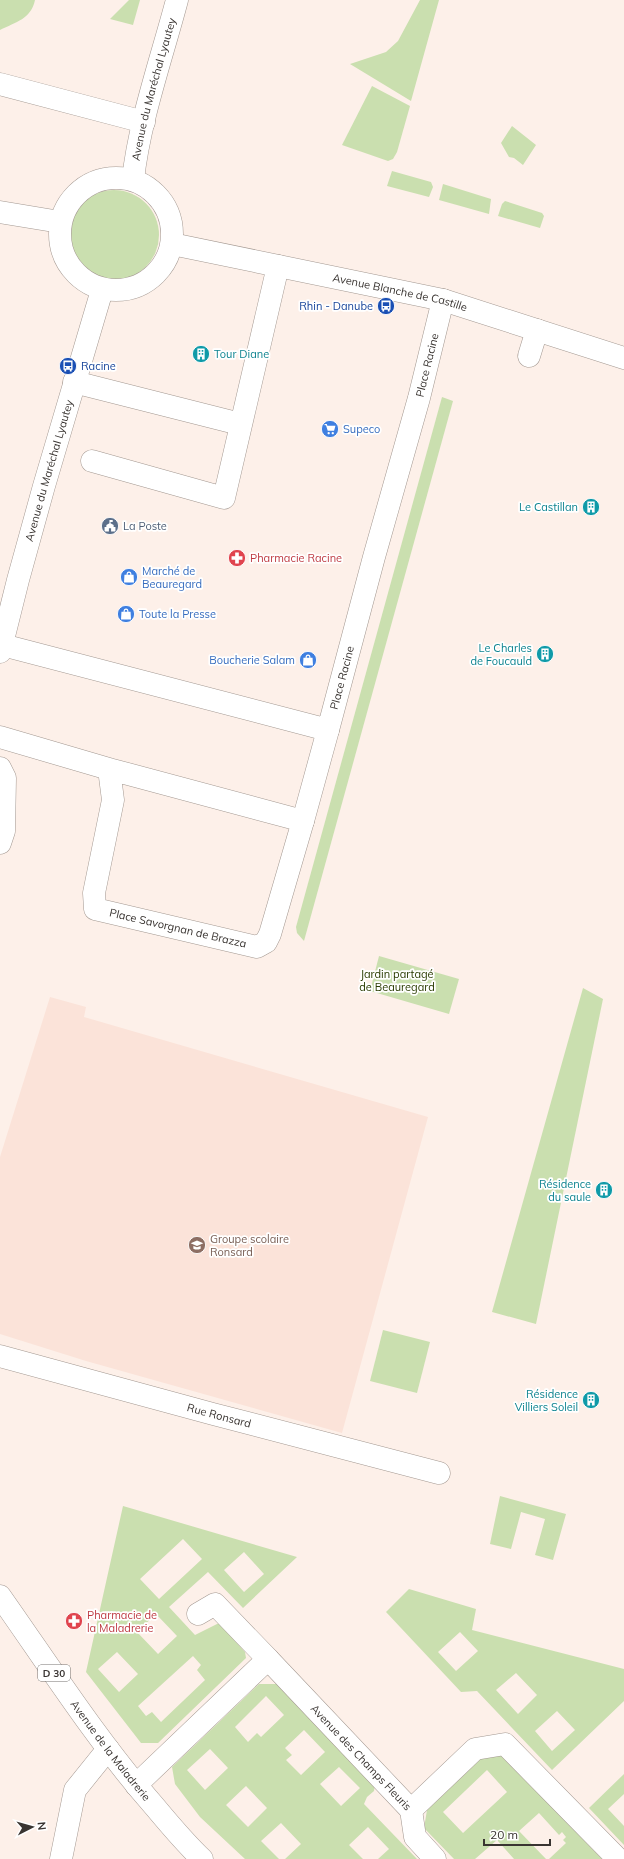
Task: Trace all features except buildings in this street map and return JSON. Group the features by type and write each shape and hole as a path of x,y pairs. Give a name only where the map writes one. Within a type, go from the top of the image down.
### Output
{"street":[{"name":"Avenue du Maréchal Lyautey","path":"133,180 135,161 144,122 177,0"},
{"path":"0,84 144,122"},
{"path":"110,177 133,180 151,189 164,204 172,223 172,244 164,266 147,282 125,290 102,290 82,280 67,264 59,244 60,222 70,200 87,184 110,177"},
{"path":"0,212 60,222"},
{"name":"Avenue Blanche de Castille","path":"172,244 443,300 624,358"},
{"path":"92,461 224,498 278,266"},
{"name":"Avenue du Maréchal Lyautey","path":"1,648 18,580 74,382 102,290"},
{"name":"Place Racine","path":"303,821 374,557 423,384 443,300"},
{"path":"530,356 537,330"},
{"path":"74,382 240,424"},
{"path":"1,648 328,730"},
{"path":"0,737 109,769 303,821"},
{"path":"0,768 5,778 4,831 0,843"},
{"name":"Place Savorgnan de Brazza","path":"109,769 113,800 94,892 95,909 257,947 266,942 270,934 303,821"},
{"name":"Rue Ronsard","path":"0,1356 439,1473"},
{"name":"Avenue de la Maladrerie","path":"0,1596 108,1749 136,1785 190,1848 202,1859"},
{"name":"Avenue des Champs Fleuris","path":"198,1614 215,1604 411,1810 475,1749 505,1744 618,1859"},
{"path":"136,1785 268,1659"},
{"path":"61,1859 75,1790 108,1749"},
{"path":"411,1810 415,1837 435,1859"}],"shaded area":[{"name":"Groupe scolaire Ronsard","path":"50,997 86,1007 84,1017 428,1117 342,1433 86,1361 0,1334 0,1157"}],"green space":[{"path":"0,0 35,0 30,12 26,16 0,30"},
{"path":"129,0 140,0 133,25 110,19"},
{"path":"420,0 439,0 411,101 350,64 386,52 398,41"},
{"path":"372,86 410,106 397,152 393,159 388,161 342,145"},
{"path":"512,126 536,145 523,165 514,158 509,157 501,143"},
{"path":"392,171 431,182 433,187 429,197 387,186"},
{"path":"443,184 491,199 489,214 439,200"},
{"path":"105,190 123,190 139,197 152,210 159,226 159,244 152,260 139,273 123,280 105,280 89,273 76,260 69,244 69,226 76,210 89,197"},
{"path":"505,201 542,213 544,216 540,228 498,216 502,204"},
{"path":"442,397 453,401 304,941 297,933 296,927"},
{"name":"Jardin partagé de Beauregard","path":"379,956 459,979 449,1014 370,991"},
{"path":"583,988 603,999 536,1324 492,1312"},
{"path":"383,1330 430,1342 417,1393 370,1381"},
{"path":"500,1496 566,1514 553,1560 535,1555 545,1519 521,1512 511,1549 490,1544"},
{"path":"123,1506 297,1557 243,1608 208,1572 169,1607 195,1635 219,1623 245,1652 246,1658 158,1743 141,1743 86,1672","holes":["183,1539 202,1559 159,1599 140,1579","244,1552 264,1574 244,1592 224,1570","156,1614 177,1636 158,1654 137,1632","117,1652 138,1674 119,1692 98,1669","193,1656 201,1665 197,1670 205,1680 161,1722 152,1712 146,1716 138,1706"]},
{"path":"409,1589 476,1609 472,1630 624,1669 624,1701 552,1770 477,1691 461,1692 386,1612","holes":["460,1632 478,1651 456,1671 438,1652","516,1673 537,1695 518,1714 496,1690","557,1711 575,1730 552,1751 535,1731"]},
{"path":"259,1684 278,1684 375,1785 374,1791 367,1797 364,1804 417,1859 378,1859 389,1849 368,1827 349,1845 363,1859 285,1859 301,1844 281,1823 261,1841 279,1859 245,1859 200,1817 175,1784 172,1767","holes":["266,1696 284,1715 261,1737 257,1733 248,1742 235,1727","304,1730 325,1752 301,1775 286,1760 292,1755 285,1748","210,1749 228,1768 205,1790 187,1770","339,1767 360,1788 341,1806 320,1784","246,1786 267,1808 248,1827 226,1805"]},
{"path":"487,1753 502,1755 602,1859 549,1859 566,1843 563,1840 566,1837 562,1832 559,1835 539,1813 519,1831 546,1859 514,1859 497,1840 475,1859 454,1859 424,1828 427,1810","holes":["487,1770 507,1792 463,1833 443,1812"]},
{"path":"624,1774 624,1794 608,1809 624,1826 624,1845 589,1808"}],"place":[{"name":"Rhin - Danube","path":"386,306"},
{"name":"Tour Diane","path":"201,354"},
{"name":"Racine","path":"68,366"},
{"name":"Supeco","path":"330,429"},
{"name":"Le Castillan","path":"591,507"},
{"name":"La Poste","path":"110,526"},
{"name":"Pharmacie Racine","path":"237,558"},
{"name":"Marché de Beauregard","path":"129,577"},
{"name":"Toute la Presse","path":"126,614"},
{"name":"Le Charles de Foucauld","path":"545,654"},
{"name":"Boucherie Salam","path":"308,660"},
{"name":"Résidence du saule","path":"604,1190"},
{"name":"Groupe scolaire Ronsard","path":"197,1245"},
{"name":"Résidence Villiers Soleil","path":"591,1400"},
{"name":"Pharmacie de la Maladrerie","path":"74,1621"}]}
